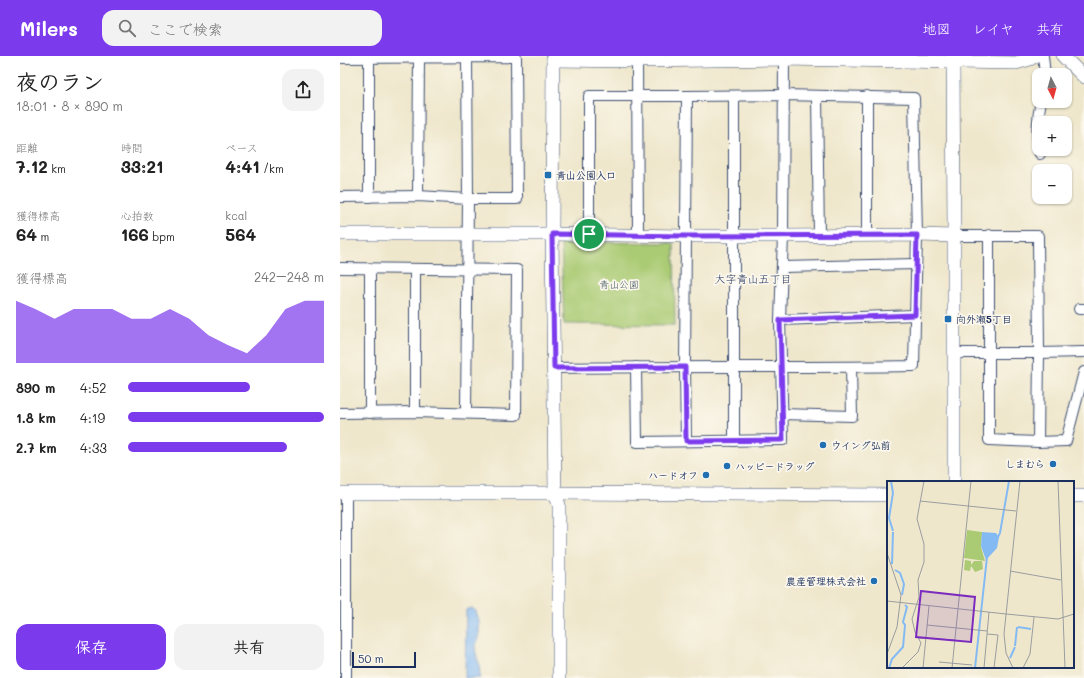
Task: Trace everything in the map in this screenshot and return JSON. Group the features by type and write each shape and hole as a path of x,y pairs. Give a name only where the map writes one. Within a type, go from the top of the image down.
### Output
{"street":[{"path":"559,678 559,505 555,493 552,234 553,58 637,61 952,59 1016,63 1035,56"},
{"path":"1043,56 1044,68"},
{"path":"1063,56 1084,77"},
{"path":"466,413 468,235 467,57"},
{"path":"340,58 516,57 517,199 468,199 418,196 340,197"},
{"path":"369,58 369,197"},
{"path":"418,58 418,196"},
{"path":"636,367 637,442 783,440 780,320 783,236 784,59"},
{"path":"952,59 954,481"},
{"path":"637,61 638,235"},
{"path":"554,368 914,366 917,235 914,98 784,95 589,96 589,234"},
{"path":"686,441 685,236 687,96"},
{"path":"734,96 734,441"},
{"path":"818,96 819,236"},
{"path":"867,96 867,235"},
{"path":"340,234 1038,236 1038,442"},
{"path":"989,235 989,440 1038,442 1066,441 1084,372"},
{"path":"782,267 916,264"},
{"path":"340,268 517,270 516,415 415,412 340,413"},
{"path":"370,269 370,413"},
{"path":"415,269 415,412"},
{"path":"780,320 915,315"},
{"path":"954,353 1084,352"},
{"path":"782,414 852,416 850,367"},
{"path":"346,678 343,493 887,494"}],"green space":[{"name":"青山公園","path":"561,242 674,243 675,325 564,324"}],"water":[{"path":"473,609 476,611 479,622 479,634 475,649 479,663 480,678 465,678 466,610"}],"place":[{"name":"青山公園入口","path":"548,175"},
{"name":"向外瀬5丁目","path":"948,319"},
{"name":"ウイング弘前","path":"823,445"},
{"name":"しまむら","path":"1053,464"},
{"name":"ハッピードラッグ","path":"727,466"},
{"name":"ハードオフ","path":"706,475"},
{"name":"農産管理株式会社","path":"874,581"}],"district":[{"name":"大字青山五丁目","path":"753,278"}],"route":[{"path":"552,234 589,234 685,236 917,235 915,315 780,320 783,440 686,441 685,367 554,368 552,234"}]}
